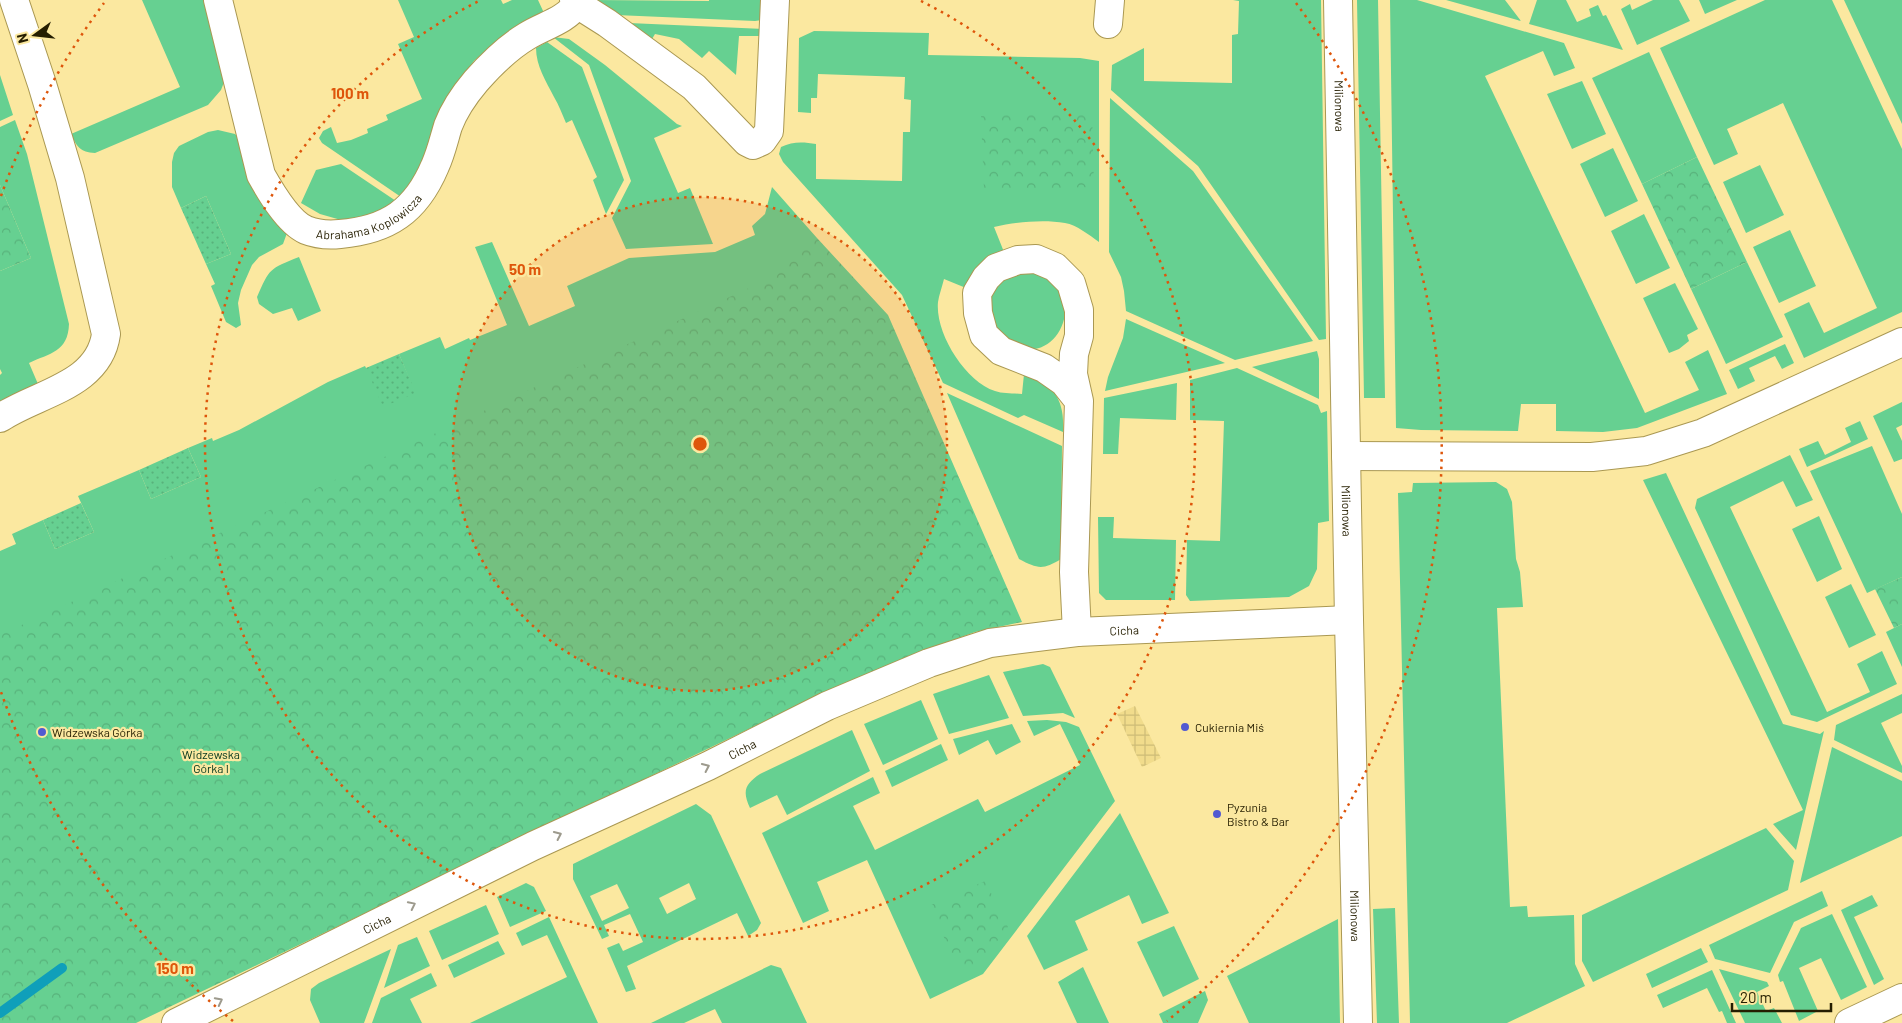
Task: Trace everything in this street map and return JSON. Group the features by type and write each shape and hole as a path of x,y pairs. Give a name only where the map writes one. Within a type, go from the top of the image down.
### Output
{"street":[{"path":"0,418 12,410 79,379 100,356 105,344 106,334 70,178 42,84 14,0"},
{"name":"Abrahama Koplowicza","path":"218,0 261,175 271,194 286,213 305,230 336,234 361,232 384,225 399,216 410,206 427,183 455,110 469,89 492,62 527,36 570,14 575,2"},
{"path":"575,2 694,87 752,145 762,141 769,132 775,0"},
{"name":"Milionowa","path":"1338,0 1358,1023"},
{"path":"1077,632 1074,572 1078,401 1073,374 1074,354 1079,336 1079,310 1071,284 1055,268 1036,259 1007,263 996,268 986,278 978,293 978,313 984,335 1001,351 1044,368 1064,382 1078,401"},
{"path":"1346,456 1592,457 1646,451 1703,433 1902,342"},
{"name":"Cicha","path":"176,1023 533,846 708,766 836,702 928,664 990,642 1077,632 1349,620"},
{"path":"1848,1023 1902,998"}],"shaded area":[{"path":"1135,706 1161,758 1142,767 1117,714"}],"green space":[{"path":"142,0 206,0 226,77 221,90 208,105 95,153 82,150 71,134 180,87"},
{"path":"398,0 501,0 503,4 512,0 538,0 544,13 501,37 474,61 454,87 424,172 401,197 322,143 319,138 323,131 331,127 337,143 351,140 368,133 367,129 388,120 386,115 422,99 398,44 414,37"},
{"path":"595,0 767,0 762,20 755,21 616,15"},
{"path":"1233,0 1321,0 1326,339 1319,340 1198,166 1111,90 1112,65 1144,48 1144,81 1232,83 1232,35 1238,34 1239,1"},
{"path":"1357,0 1378,0 1385,398 1364,398"},
{"path":"1390,0 1417,0 1564,43 1575,68 1554,76 1543,51 1485,76 1645,413 1699,390 1685,362 1708,350 1727,394 1637,428 1603,432 1556,431 1556,404 1521,404 1518,431 1396,428"},
{"path":"1446,0 1505,0 1521,21"},
{"path":"1537,0 1566,0 1577,22 1591,16 1589,9 1598,5 1603,16 1606,15 1623,50 1529,24"},
{"path":"1653,0 1679,0 1690,21 1637,45 1621,9 1630,4 1632,10"},
{"path":"1699,0 1737,0 1705,14"},
{"path":"1765,0 1832,0 1902,149 1902,312 1804,358 1784,314 1809,302 1824,333 1877,308 1783,103 1727,129 1738,154 1714,165 1660,48"},
{"path":"1844,0 1902,0 1902,124"},
{"path":"629,23 764,29 763,36 739,36 736,75 709,51 702,58 679,39 655,34 652,39"},
{"path":"814,31 929,33 928,55 1080,58 1099,61 1099,242 1078,228 1065,223 1048,221 1030,222 994,227 1004,252 966,288 944,279 938,302 941,328 963,367 984,386 1005,393 1022,394 1024,374 1043,383 1056,395 1060,403 1063,432 1024,415 1018,418 943,383 902,295 783,162 779,154 781,147 799,142 816,144 816,179 902,181 903,132 910,132 911,100 904,99 905,77 818,74 817,98 811,98 811,113 798,112 799,38"},
{"path":"553,37 569,39 682,126 654,138 678,193 690,188 713,244 626,249 612,218 631,181 589,65"},
{"path":"547,42 582,67 624,180 606,214 593,180 597,177 572,120 566,123 540,67 536,48"},
{"path":"1649,52 1697,157 1642,184 1592,78"},
{"path":"0,75 13,115 0,121"},
{"path":"1582,81 1606,134 1572,149 1547,94"},
{"path":"1110,98 1193,171 1313,341 1235,360 1126,311 1121,277 1109,252"},
{"path":"1092,112 1094,187 984,190 981,116"},
{"path":"15,120 27,154 69,324 68,333 61,346 51,354 29,363 38,384 0,403 0,375 2,373 0,369 0,271 31,258 0,185 0,127"},
{"path":"218,130 235,134 242,142 287,233 283,244 259,257 252,265 241,290 238,303 241,325 236,328 226,322 211,286 215,284 206,264 231,254 206,196 181,208 172,187 172,162 174,153 179,146 208,132"},
{"path":"1613,148 1638,201 1605,217 1580,164"},
{"path":"1697,157 1747,262 1691,289 1642,184"},
{"path":"341,164 396,201 375,215 341,220 320,214 301,203 316,170"},
{"path":"1760,165 1784,215 1746,233 1723,182"},
{"path":"0,185 31,258 0,271"},
{"path":"772,187 817,238 816,251 784,310 0,656 0,551 16,544 12,534 43,520 55,549 94,532 78,496 139,470 151,499 201,477 188,448 212,438 213,441 239,430 328,382 365,366 415,393 399,354 440,337 445,349 469,338 470,340 507,325 475,247 492,242 529,326 575,306 567,286 629,258 715,252 755,235 752,226 765,214"},
{"path":"206,196 231,254 206,264 181,208"},
{"path":"1644,214 1670,268 1636,284 1611,231"},
{"path":"1790,230 1816,286 1779,303 1753,247"},
{"name":"Widzewska Górka I","path":"817,238 888,315 1022,622 975,632 924,651 820,695 136,1023 0,1023 0,635 766,280"},
{"path":"299,257 321,311 298,321 292,308 273,314 259,304 257,297 268,275 276,267"},
{"path":"1747,262 1783,337 1726,364 1691,289"},
{"path":"1022,271 1037,272 1052,279 1061,291 1065,305 1064,319 1058,333 1049,343 1035,349 1016,347 994,330 991,309 993,293 1002,281"},
{"path":"1675,283 1698,329 1687,335 1689,341 1679,349 1669,353 1643,298"},
{"path":"1126,319 1225,363 1105,391 1108,377 1123,338"},
{"path":"1785,344 1794,363 1782,369 1775,356 1749,368 1755,381 1738,389 1729,370"},
{"path":"1317,351 1319,359 1319,399 1252,367"},
{"path":"399,354 416,393 383,407 366,368"},
{"path":"1237,368 1318,405 1321,413 1327,411 1329,521 1318,523 1317,569 1309,586 1289,597 1190,601 1186,595 1187,540 1220,541 1224,421 1190,420 1190,380"},
{"path":"1177,383 1176,420 1120,418 1118,454 1103,454 1104,398"},
{"path":"947,393 1062,446 1061,559 1050,565 1040,567 1019,559"},
{"path":"1902,402 1902,425 1896,428 1902,441 1902,459 1894,462 1873,416"},
{"path":"1860,421 1868,439 1807,467 1799,449 1818,441 1825,455 1851,442 1845,428"},
{"path":"1872,446 1902,514 1902,577 1867,593 1810,471"},
{"path":"188,448 201,477 151,499 139,470"},
{"path":"1790,455 1813,500 1796,507 1783,481 1730,507 1827,712 1870,692 1857,664 1882,651 1897,684 1817,722 1791,715 1695,508 1697,499"},
{"path":"1666,473 1783,724 1820,734 1824,731 1796,850 1773,824 1803,810 1643,480"},
{"path":"1496,482 1507,489 1512,502 1516,559 1520,572 1523,607 1497,608 1510,907 1527,906 1528,917 1574,915 1575,964 1585,986 1507,1023 1410,1023 1398,493 1412,492 1413,483"},
{"path":"81,503 94,532 55,549 43,520"},
{"path":"1819,516 1842,569 1817,582 1792,529"},
{"path":"1098,517 1114,517 1113,538 1176,540 1175,600 1106,600 1099,593"},
{"path":"1902,577 1902,624 1894,628 1875,589"},
{"path":"1851,584 1876,635 1849,648 1825,597"},
{"path":"1902,624 1902,667 1886,632"},
{"path":"1043,664 1050,667 1075,718 1063,713 1023,716 1003,672"},
{"path":"989,675 1009,718 949,734 933,694"},
{"path":"1902,694 1902,713 1881,723 1902,766 1902,773 1834,740 1836,725"},
{"path":"921,700 938,739 883,765 864,724"},
{"path":"1047,720 1066,722 1079,727 1115,801 983,974 930,999 867,860 817,882 829,911 803,923 762,833 873,777 880,793 853,806 875,850 978,799 985,812 1080,765 1060,724 1034,736 1027,721"},
{"path":"1012,724 1021,742 996,755 988,740 959,755 953,739"},
{"path":"852,730 870,771 787,815 777,795 750,808 746,797 746,788 760,774"},
{"path":"941,744 948,760 892,787 885,771"},
{"path":"1832,747 1902,781 1902,836 1800,883"},
{"path":"696,804 711,815 761,923 757,930 748,936 737,913 627,966 636,989 626,992 607,948 619,943 623,951 643,942 630,914 604,925 609,936 602,939 573,879 573,864","holes":["689,883 696,899 667,914 659,898","617,884 629,908 602,921 590,896"]},
{"path":"1120,813 1169,913 1142,924 1129,895 1075,921 1088,950 1044,970 1027,936"},
{"path":"1766,828 1794,861 1788,890 1593,982 1582,961 1582,915"},
{"path":"985,881 1008,927 981,962 961,973 929,906"},
{"path":"526,883 534,887 546,911 510,927 497,897"},
{"path":"1822,891 1828,906 1794,922 1770,973 1715,959 1709,945"},
{"path":"1872,895 1878,906 1854,917 1884,979 1874,985 1841,910"},
{"path":"486,905 499,934 442,960 429,931"},
{"path":"1395,908 1399,1023 1377,1023 1373,909"},
{"path":"1832,914 1867,987 1841,1000 1821,958 1799,968 1818,1011 1799,1021 1783,981 1780,982 1778,975 1801,928"},
{"path":"549,917 598,1023 470,1023 567,977 547,935 522,946 516,933"},
{"path":"1338,919 1340,1023 1249,1023 1227,976"},
{"path":"1174,926 1199,979 1163,997 1137,942"},
{"path":"417,937 430,966 384,988 398,945"},
{"path":"498,941 505,954 454,978 448,965"},
{"path":"1701,948 1708,962 1652,988 1646,974"},
{"path":"391,949 364,1023 320,1023 310,1000 311,989 319,983"},
{"path":"771,965 781,968 807,1023 722,1023 715,1009 684,1023 651,1023"},
{"path":"1083,967 1109,1023 1077,1023 1058,982"},
{"path":"1719,969 1767,982 1769,986 1757,992 1766,1011 1774,1008 1782,1023 1745,1023"},
{"path":"1712,970 1736,1023 1727,1023 1722,1011 1719,1012 1707,988 1663,1008 1657,995"},
{"path":"431,973 437,986 410,999 422,1023 372,1023 381,998"},
{"path":"1205,991 1208,1000 1198,1023 1163,1023 1159,1014"}],"waterway":[{"path":"0,1013 62,968"}],"place":[{"name":"Cukiernia Miś","path":"1185,727"},
{"name":"Widzewska Górka","path":"42,732"},
{"name":"Pyzunia Bistro & Bar","path":"1217,814"}]}
